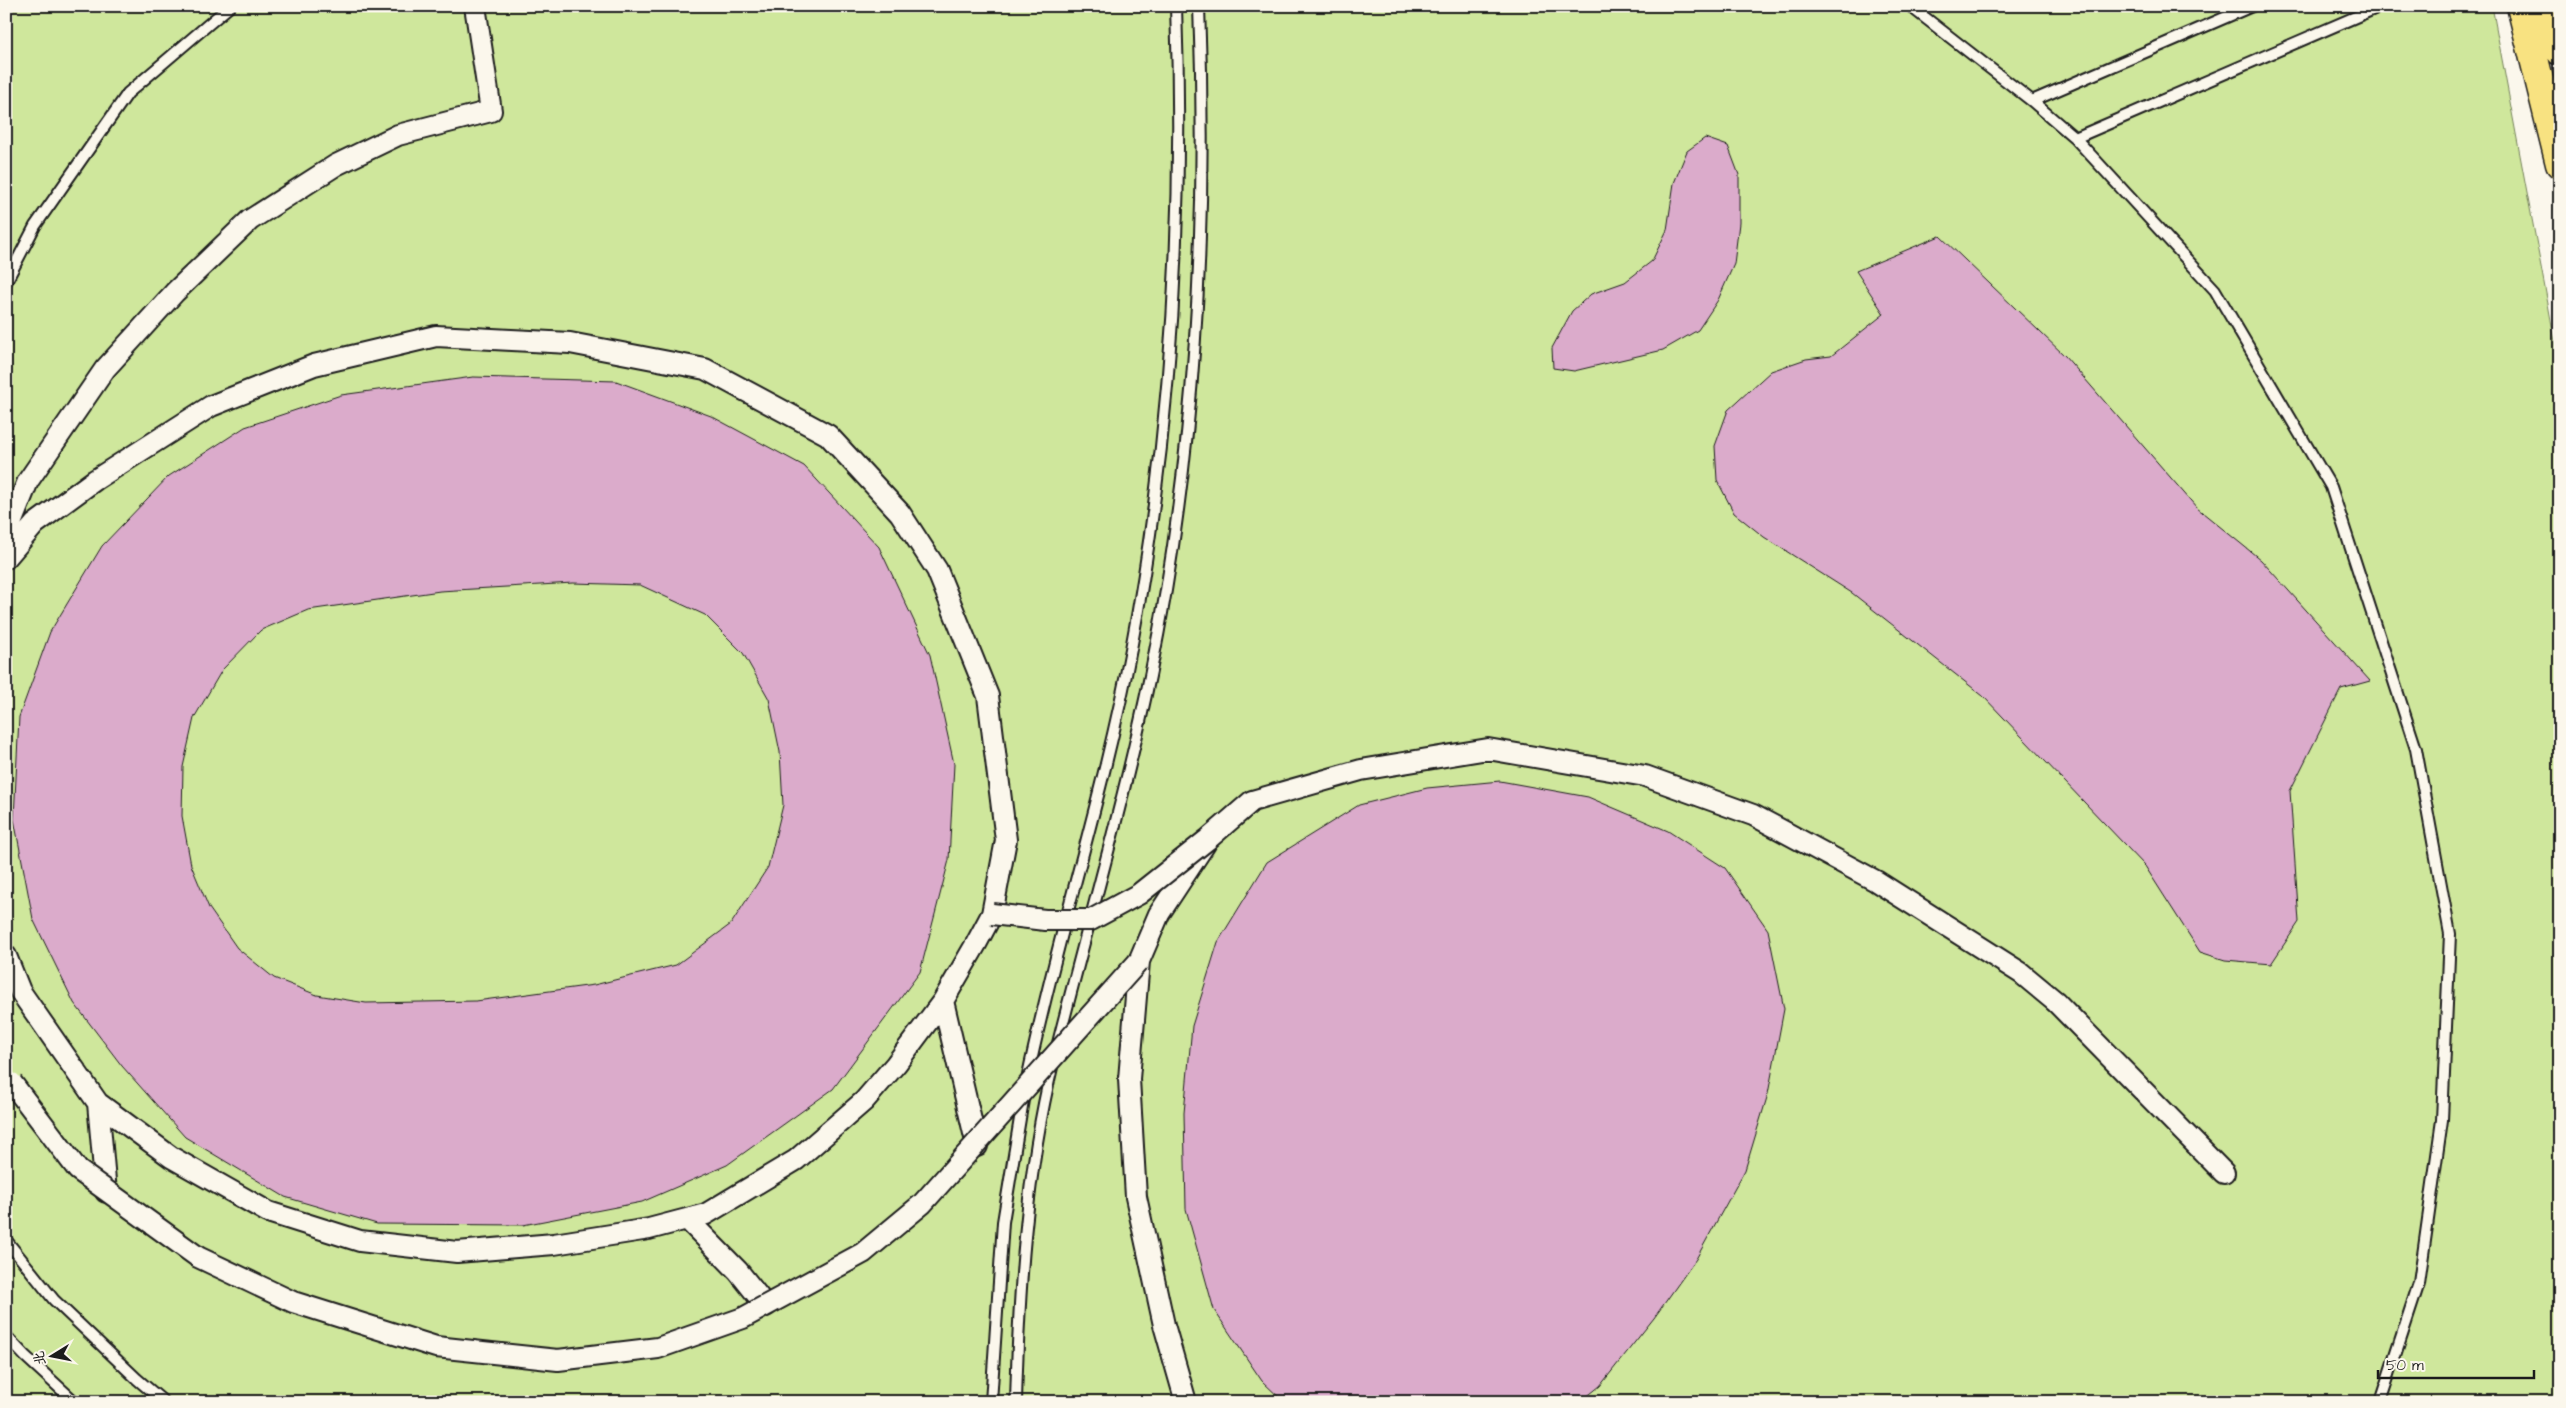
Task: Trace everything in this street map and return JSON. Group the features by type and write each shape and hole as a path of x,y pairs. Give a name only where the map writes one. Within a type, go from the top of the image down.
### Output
{"main road":[{"path":"2521,6 2560,164"},
{"path":"2548,6 2560,51"}],"street":[{"path":"6,536 28,481 105,369 175,292 250,220 336,165 398,135 491,111 475,6"},
{"path":"6,558 43,518 95,480 211,406 314,365 436,336 570,343 705,369 828,435 900,513 937,570 988,696 1006,840 992,914 943,1001 896,1064 864,1101 796,1160 706,1214 650,1229 554,1244 457,1252 360,1242 268,1212 171,1157 98,1104 20,991 6,956"},
{"path":"992,914 1046,920 1091,920 1139,894 1252,802 1361,770 1488,750 1645,776 1753,815 1868,877 2021,974 2056,1002 2224,1173"},
{"path":"9,1082 78,1170 106,1192 198,1257 293,1302 436,1347 558,1360 658,1348 743,1318 864,1253 922,1204 976,1146 1014,1100 1086,1024 1139,961 1159,914 1207,840"},
{"path":"1139,961 1129,1079 1136,1198 1164,1325 1186,1402"},
{"path":"943,1001 976,1146"},
{"path":"98,1104 106,1192"},
{"path":"687,1219 738,1271 766,1306"}],"lane":[{"path":"6,282 35,226 128,93 230,6"},
{"path":"991,1402 1003,1222 1019,1123 1041,1014 1109,753 1131,650 1150,532 1166,408 1174,290 1179,167 1176,6"},
{"path":"1016,1402 1025,1228 1042,1108 1124,790 1150,674 1172,539 1189,411 1203,172 1199,6"},
{"path":"1910,6 2075,138 2215,290 2332,487 2416,749 2450,934 2442,1120 2419,1283 2380,1402"},
{"path":"2032,102 2252,6"},
{"path":"2075,138 2381,6"},
{"path":"6,1240 54,1300 164,1402"},
{"path":"6,1336 75,1402"}],"green space":[{"path":"6,6 2492,6 2560,368 2560,1402 6,1402"}],"building":[{"path":"1705,138 1728,146 1739,175 1739,223 1734,264 1718,300 1698,330 1663,350 1574,371 1553,368 1552,348 1572,311 1591,294 1625,282 1652,261 1667,230 1674,183 1687,151"},
{"path":"1940,236 2065,356 2197,508 2261,560 2370,681 2341,689 2290,791 2299,922 2271,964 2225,960 2200,952 2145,866 1983,696 1852,593 1764,537 1734,513 1717,480 1715,446 1728,410 1771,371 1806,359 1831,356 1884,314 1856,271"},
{"path":"473,377 616,381 711,416 804,466 879,547 930,655 954,764 949,860 920,972 833,1089 727,1165 642,1202 523,1225 377,1224 285,1197 185,1137 122,1066 74,1003 33,919 14,819 19,717 50,632 102,546 169,476 245,427 341,395","holes":["573,583 640,585 705,615 743,653 769,699 780,752 783,805 768,867 731,924 676,965 594,985 476,1001 366,1003 317,995 274,978 237,948 209,908 191,865 182,816 183,767 194,718 222,670 261,630 308,610 440,591"]},
{"path":"1500,781 1588,797 1668,831 1725,868 1768,930 1784,1009 1768,1094 1745,1170 1696,1259 1654,1318 1600,1386 1580,1402 1284,1402 1262,1381 1214,1310 1186,1209 1184,1113 1192,1026 1218,942 1267,862 1359,805 1427,788"}]}
